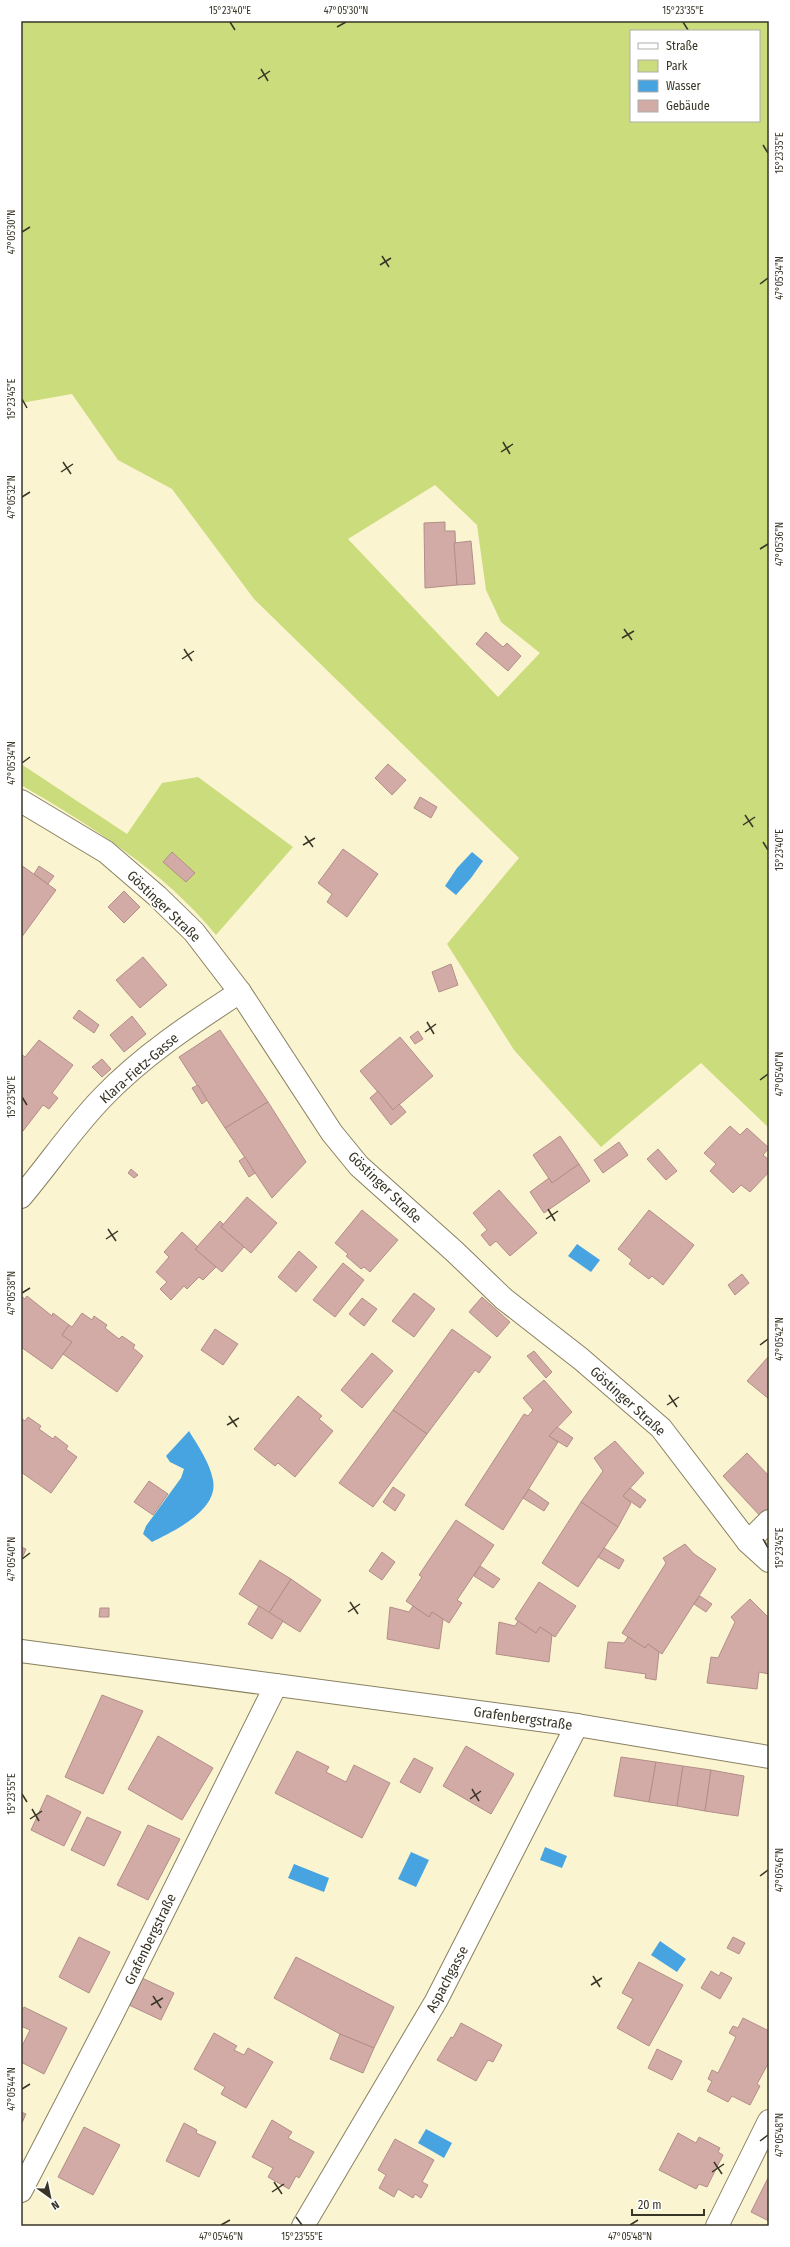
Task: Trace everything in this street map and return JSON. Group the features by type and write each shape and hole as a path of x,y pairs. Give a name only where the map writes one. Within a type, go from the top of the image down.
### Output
{"street":[{"name":"Göstinger Straße","path":"21,801 106,852 194,932 240,992 332,1133 359,1166 454,1251 504,1299 581,1359 661,1428 748,1542 769,1561"},
{"name":"Klara-Fietz-Gasse","path":"21,1197 102,1098 140,1063 196,1020 240,992"},
{"path":"748,1542 769,1521"},
{"name":"Grafenbergstraße","path":"21,1651 578,1725 769,1757"},
{"name":"Grafenbergstraße","path":"21,2191 111,2017 276,1684"},
{"name":"Aspachgasse","path":"303,2226 436,2001 578,1725"},
{"path":"718,2226 769,2121"}],"green space":[{"path":"21,21 769,21 769,1128 701,1063 601,1147 514,1050 447,944 519,858 254,599 172,489 118,460 72,394 21,403","holes":["435,485 477,525 486,590 501,622 540,653 498,697 348,539"]},
{"path":"21,764 127,834 162,783 198,777 293,847 216,935 196,912 150,870 100,834 21,785"}],"water":[{"path":"472,852 483,861 456,895 445,886 457,868"},
{"path":"577,1244 600,1260 591,1272 568,1256"},
{"path":"189,1431 209,1467 213,1480 213,1491 209,1501 193,1518 172,1532 152,1542 143,1534 146,1526 181,1478 184,1469 170,1462 166,1456"},
{"path":"545,1847 567,1856 562,1868 540,1860"},
{"path":"411,1852 429,1860 416,1887 398,1879"},
{"path":"294,1864 329,1878 324,1892 288,1878"},
{"path":"660,1941 686,1959 677,1972 651,1955"},
{"path":"426,2129 452,2143 444,2158 418,2143"}],"building":[{"path":"445,522 445,531 455,531 457,585 425,588 424,523"},
{"path":"471,541 475,584 457,585 454,543"},
{"path":"486,632 503,647 507,643 521,656 508,671 476,644"},
{"path":"388,764 406,780 392,795 375,778"},
{"path":"420,797 437,807 431,818 414,808"},
{"path":"343,849 378,874 347,917 327,902 332,894 318,883"},
{"path":"172,852 195,873 186,882 163,862"},
{"path":"21,865 56,890 21,938"},
{"path":"39,866 54,876 48,884 34,874"},
{"path":"124,891 140,907 124,923 108,907"},
{"path":"143,957 167,985 140,1008 116,980"},
{"path":"451,964 458,985 439,992 432,972"},
{"path":"79,1010 99,1025 94,1033 73,1018"},
{"path":"132,1016 146,1034 124,1052 110,1035"},
{"path":"220,1030 268,1102 225,1128 179,1057"},
{"path":"418,1031 423,1039 415,1044 410,1037"},
{"path":"400,1037 433,1076 393,1110 360,1071"},
{"path":"39,1040 73,1065 52,1093 58,1098 49,1109 43,1105 23,1131 21,1129 21,1054 25,1057"},
{"path":"102,1059 111,1069 102,1077 92,1067"},
{"path":"198,1085 207,1100 202,1104 192,1088"},
{"path":"378,1091 393,1110 399,1104 406,1112 391,1125 370,1098"},
{"path":"268,1102 306,1162 272,1198 225,1128"},
{"path":"730,1126 740,1135 747,1128 769,1148 763,1155 769,1160 769,1172 750,1192 741,1185 733,1193 710,1171 716,1164 704,1153"},
{"path":"560,1136 579,1164 552,1183 533,1155"},
{"path":"619,1142 628,1155 603,1173 594,1160"},
{"path":"658,1149 677,1171 666,1180 647,1159"},
{"path":"245,1157 255,1173 249,1177 239,1161"},
{"path":"579,1164 590,1181 544,1213 530,1192 549,1178 552,1183"},
{"path":"131,1169 138,1175 134,1178 128,1173"},
{"path":"499,1190 537,1233 510,1256 496,1241 490,1246 481,1235 487,1230 473,1213"},
{"path":"247,1197 277,1223 251,1253 221,1227"},
{"path":"362,1210 398,1240 370,1272 364,1267 361,1269 346,1256 348,1254 335,1243"},
{"path":"649,1210 694,1245 663,1285 652,1276 649,1279 629,1264 632,1260 618,1249"},
{"path":"220,1221 223,1224 221,1227 244,1247 222,1272 195,1249"},
{"path":"182,1232 198,1247 195,1249 216,1267 203,1280 199,1277 187,1289 184,1286 171,1300 160,1289 167,1282 156,1272 169,1257 164,1252"},
{"path":"299,1251 317,1267 296,1292 278,1277"},
{"path":"343,1263 364,1280 335,1317 313,1300"},
{"path":"742,1274 749,1283 735,1295 728,1285"},
{"path":"414,1293 435,1309 414,1337 392,1321"},
{"path":"21,1296 25,1299 27,1296 52,1316 53,1313 69,1325 62,1335 72,1342 52,1369 21,1347"},
{"path":"482,1297 510,1322 497,1337 469,1312"},
{"path":"362,1298 377,1309 364,1326 349,1314"},
{"path":"82,1313 92,1320 94,1316 107,1325 105,1328 119,1339 122,1336 135,1345 133,1348 143,1356 117,1392 63,1354 72,1342 62,1335 69,1325 72,1327"},
{"path":"215,1329 238,1344 223,1365 201,1350"},
{"path":"452,1329 491,1357 479,1373 475,1370 427,1434 393,1410"},
{"path":"534,1351 552,1372 546,1378 527,1356"},
{"path":"372,1353 393,1371 362,1408 341,1390"},
{"path":"768,1357 769,1358 769,1399 747,1381"},
{"path":"544,1380 572,1412 549,1436 558,1442 503,1530 465,1505 524,1414 528,1416 533,1410 523,1398"},
{"path":"298,1396 322,1416 319,1419 333,1431 295,1477 278,1463 275,1466 254,1449"},
{"path":"393,1410 427,1434 373,1507 339,1483"},
{"path":"28,1417 41,1426 39,1429 53,1439 55,1436 68,1446 66,1449 77,1457 51,1493 21,1472 21,1418 25,1421"},
{"path":"557,1427 573,1438 567,1447 549,1436"},
{"path":"615,1441 644,1473 623,1496 631,1503 618,1527 581,1502 603,1471 594,1458"},
{"path":"747,1453 769,1476 769,1513 763,1519 723,1476"},
{"path":"149,1481 168,1494 153,1515 134,1502"},
{"path":"393,1487 405,1495 395,1511 383,1502"},
{"path":"630,1488 646,1500 640,1508 623,1496"},
{"path":"529,1489 549,1503 544,1511 523,1498"},
{"path":"581,1502 618,1527 578,1587 542,1563"},
{"path":"456,1520 494,1545 457,1600 462,1603 449,1623 432,1612 429,1617 406,1601 422,1577 419,1575"},
{"path":"685,1544 694,1554 716,1569 662,1654 648,1644 645,1648 622,1633 666,1563 663,1558"},
{"path":"21,1547 26,1549 21,1561"},
{"path":"604,1548 624,1560 619,1569 598,1557"},
{"path":"382,1552 395,1562 382,1580 369,1571"},
{"path":"260,1560 291,1579 269,1613 239,1594"},
{"path":"480,1566 500,1579 493,1588 474,1576"},
{"path":"291,1579 321,1600 300,1632 269,1613"},
{"path":"539,1582 576,1606 555,1637 540,1627 536,1633 515,1619"},
{"path":"700,1596 712,1604 706,1612 694,1604"},
{"path":"750,1599 769,1618 769,1674 759,1672 757,1689 707,1683 711,1657 718,1658 735,1622 731,1617"},
{"path":"259,1606 283,1621 272,1639 248,1624"},
{"path":"413,1606 429,1617 432,1612 443,1619 439,1649 387,1639 390,1607 409,1612"},
{"path":"100,1608 109,1608 109,1617 99,1617"},
{"path":"518,1621 536,1633 540,1627 552,1635 549,1662 496,1654 499,1622 515,1626"},
{"path":"628,1637 645,1648 648,1644 659,1652 656,1680 645,1678 646,1674 605,1668 608,1642 624,1643"},
{"path":"102,1695 143,1711 103,1794 65,1777"},
{"path":"158,1736 213,1768 182,1820 128,1789"},
{"path":"466,1746 514,1774 491,1814 443,1786"},
{"path":"297,1751 329,1767 326,1772 346,1782 354,1765 390,1783 362,1838 275,1793"},
{"path":"621,1757 656,1762 649,1802 614,1796"},
{"path":"414,1758 433,1768 420,1793 400,1782"},
{"path":"656,1762 683,1766 677,1806 649,1802"},
{"path":"683,1766 711,1770 705,1811 677,1806"},
{"path":"711,1770 744,1776 738,1816 705,1811"},
{"path":"47,1795 81,1812 64,1846 31,1830"},
{"path":"87,1817 121,1832 104,1866 71,1850"},
{"path":"148,1825 180,1839 148,1900 117,1885"},
{"path":"79,1937 110,1952 89,1993 59,1977"},
{"path":"733,1937 745,1943 739,1954 727,1948"},
{"path":"296,1957 394,2007 374,2048 340,2034 274,1998"},
{"path":"639,1962 683,1985 649,2046 617,2028 633,1999 622,1993"},
{"path":"711,1971 719,1976 721,1972 732,1978 720,1999 701,1988"},
{"path":"142,1978 174,1993 161,2020 129,2005"},
{"path":"24,2007 67,2028 44,2074 21,2062 21,2048 30,2030 21,2026 21,2013"},
{"path":"743,2018 769,2031 769,2062 757,2084 760,2086 750,2105 732,2096 728,2102 707,2091 712,2081 708,2079 712,2070 718,2073 736,2037 729,2033 733,2026 738,2028"},
{"path":"461,2023 502,2045 493,2062 488,2060 476,2081 437,2060 451,2037 453,2038"},
{"path":"214,2033 237,2046 234,2050 244,2055 248,2048 273,2062 246,2108 221,2094 225,2087 194,2069"},
{"path":"340,2034 374,2048 363,2073 330,2059"},
{"path":"657,2049 682,2061 672,2080 648,2068"},
{"path":"21,2112 26,2114 21,2125"},
{"path":"272,2120 292,2132 288,2138 314,2152 299,2178 296,2176 289,2189 268,2177 273,2168 252,2157"},
{"path":"184,2123 197,2130 196,2133 216,2142 199,2177 166,2161"},
{"path":"84,2127 120,2145 93,2195 58,2177"},
{"path":"678,2133 696,2143 699,2137 720,2148 718,2152 723,2155 707,2187 699,2184 696,2189 659,2170"},
{"path":"395,2139 434,2160 422,2182 428,2185 421,2198 415,2194 413,2198 398,2189 394,2197 379,2188 386,2175 378,2170"},
{"path":"769,2176 769,2221 751,2212"}]}
